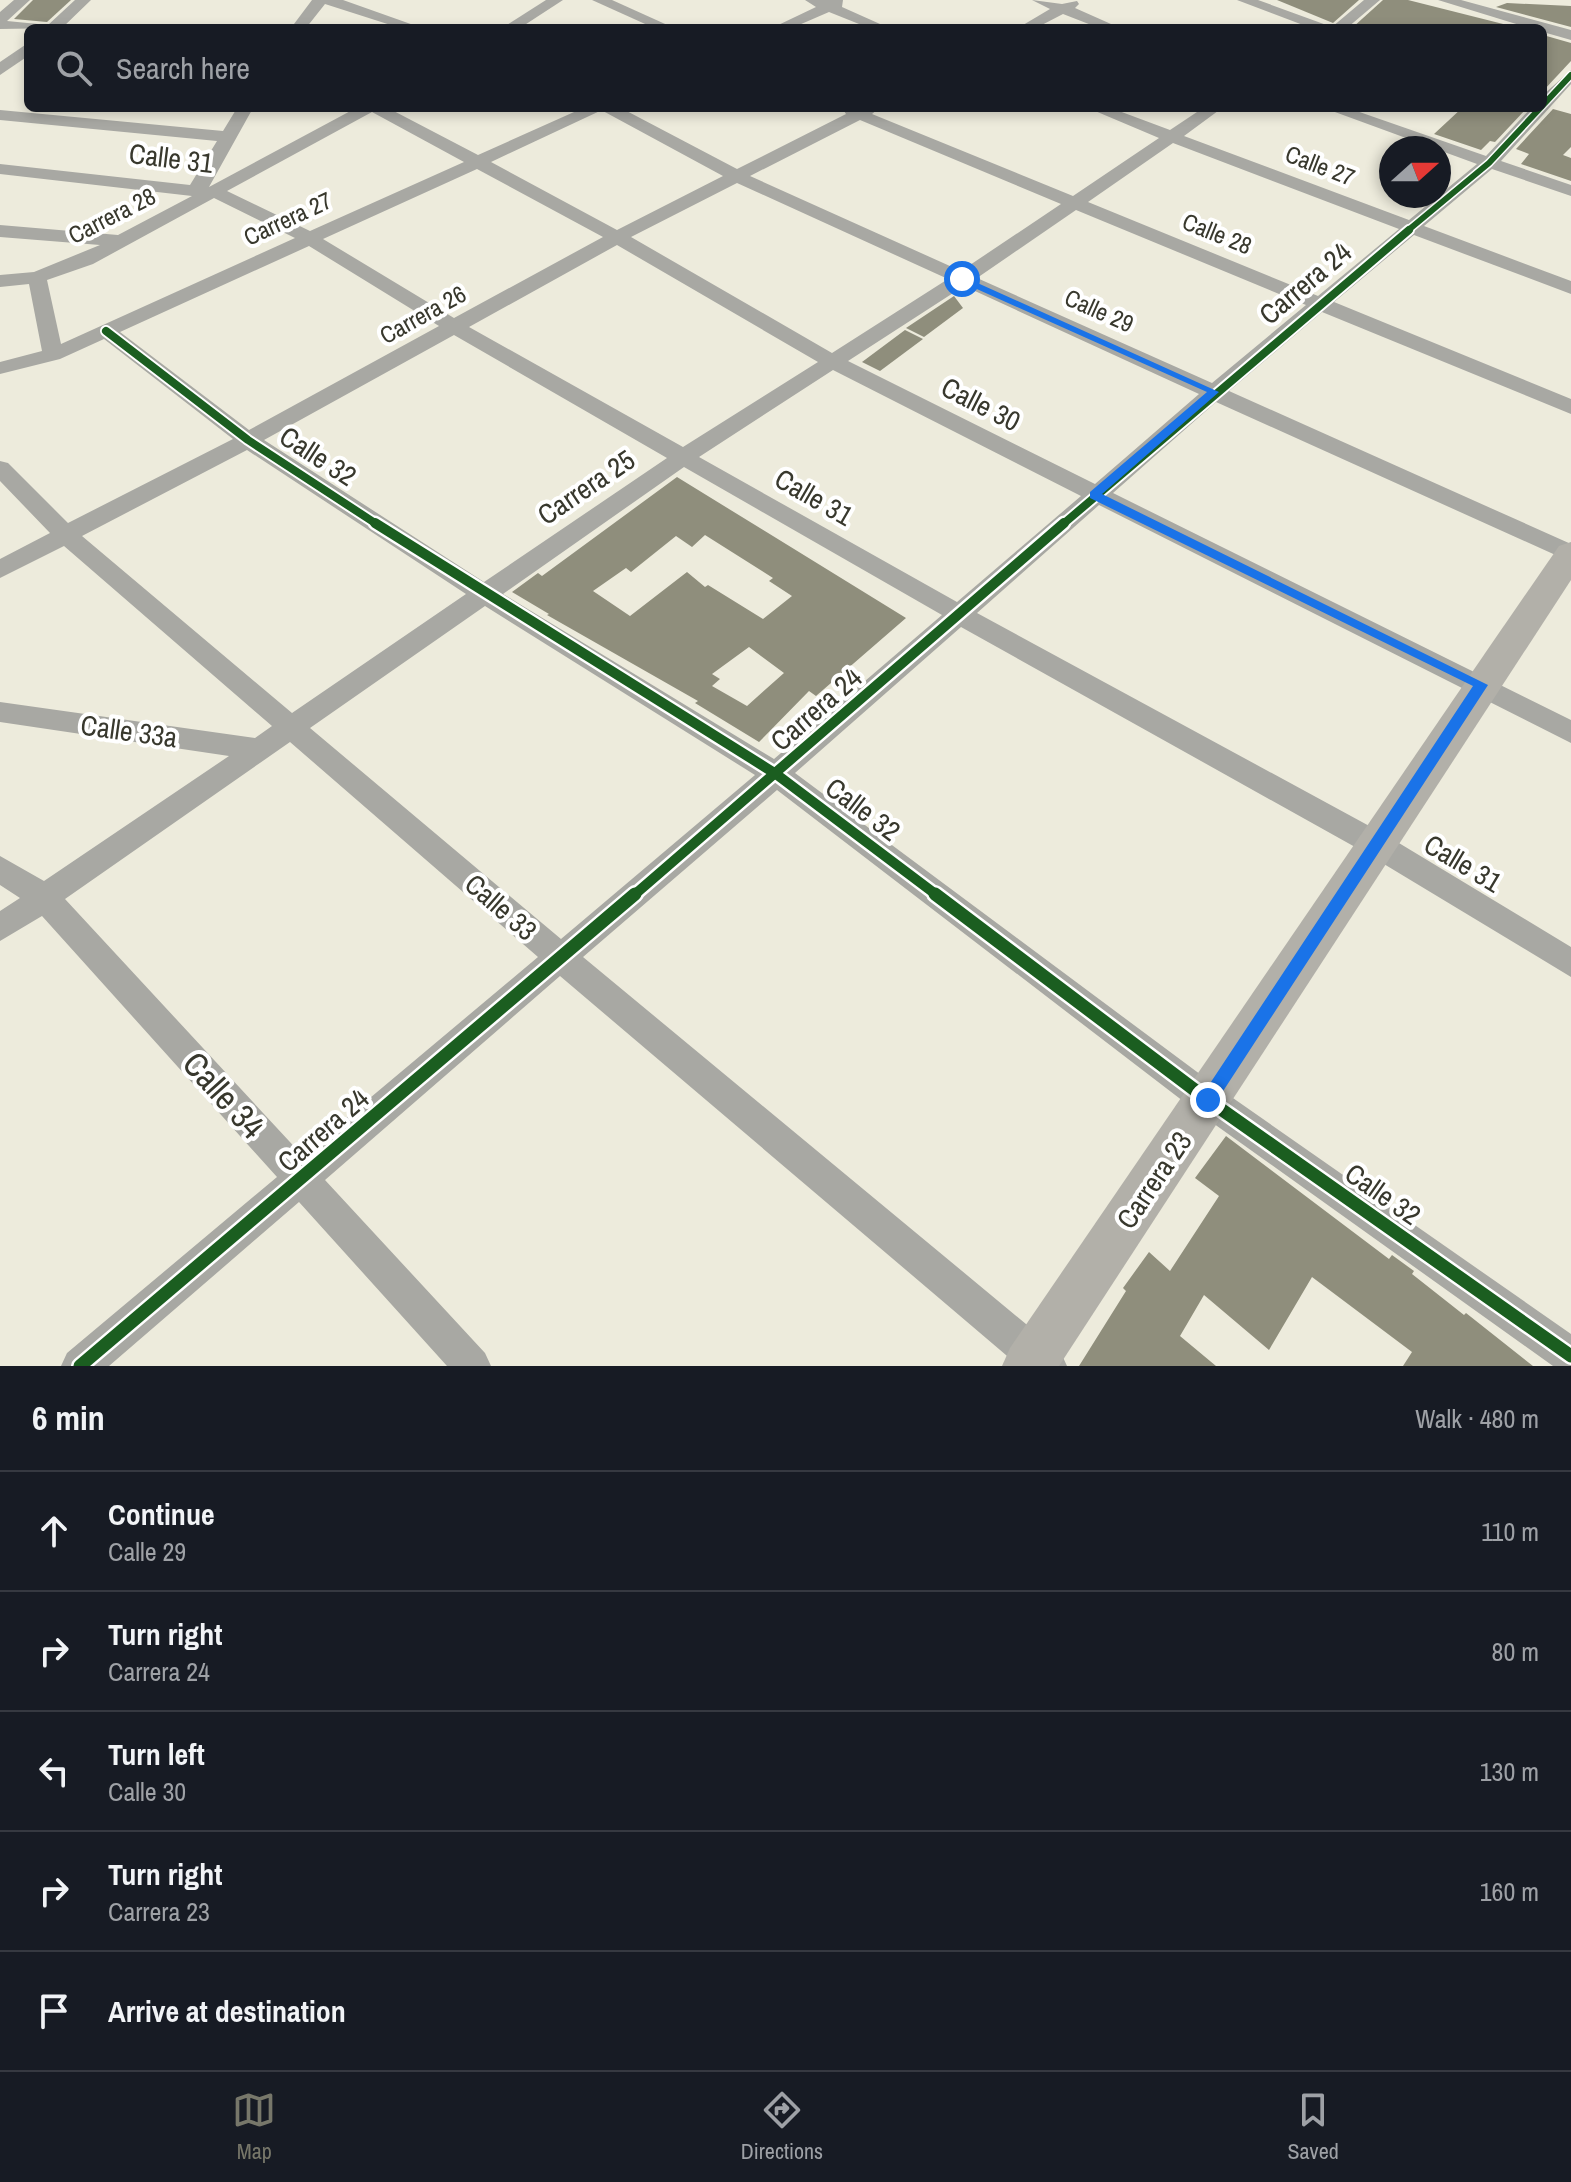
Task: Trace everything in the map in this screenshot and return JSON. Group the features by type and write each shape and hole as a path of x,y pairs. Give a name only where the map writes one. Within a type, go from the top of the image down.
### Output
{"street":[{"path":"0,22 23,0"},
{"path":"57,24 84,0"},
{"path":"301,24 320,0"},
{"path":"328,0 403,24"},
{"path":"516,24 556,0"},
{"path":"599,0 657,24"},
{"path":"812,0 872,24"},
{"path":"789,24 844,0"},
{"path":"1039,0 1102,24"},
{"path":"1033,24 1079,0"},
{"path":"1244,0 1313,24"},
{"path":"1343,24 1373,0"},
{"path":"1445,0 1531,24"},
{"path":"0,22 24,25"},
{"path":"1547,28 1571,35"},
{"path":"1,69 24,51"},
{"path":"1,69 24,71"},
{"name":"Carrera 24","path":"1555,100 1571,75"},
{"path":"207,191 228,137 243,112"},
{"name":"Carrera 28","path":"0,281 37,277 86,260 207,191 360,112"},
{"name":"Calle 30","path":"383,112 617,237 833,362 1571,732"},
{"name":"Carrera 27","path":"0,368 53,355 587,112"},
{"name":"Calle 29","path":"616,112 736,176 1571,554"},
{"name":"Carrera 26","path":"0,569 248,440 617,237 854,112"},
{"name":"Calle 28","path":"863,112 1072,202 1571,407"},
{"name":"Calle 27","path":"1107,112 1571,288"},
{"name":"Carrera 25","path":"0,928 683,457 962,279 1208,112"},
{"path":"1343,112 1571,191"},
{"name":"Carrera 24","path":"80,1366 776,774 1214,392 1410,225 1489,163 1542,112"},
{"path":"0,115 228,137"},
{"name":"Calle 31","path":"0,169 207,191 309,238 454,327 961,615 1374,843 1571,963"},
{"path":"0,231 120,241"},
{"path":"37,277 53,355"},
{"name":"Calle 32","path":"106,331 248,440 483,593 776,774 1208,1100 1571,1356"},
{"name":"Calle 33","path":"1,469 66,535 1037,1362"},
{"name":"Carrera 23","path":"1037,1362 1374,843 1571,554"},
{"name":"Calle 33a","path":"0,712 258,749"},
{"name":"Calle 34","path":"0,869 45,898 472,1366"}],"building":[{"path":"33,0 71,0 47,22 14,19"},
{"path":"1277,0 1359,0 1333,23"},
{"path":"1383,0 1408,0 1503,24 1356,24"},
{"path":"1507,3 1571,6 1571,27 1496,7"},
{"path":"1547,36 1571,43 1571,61 1547,87"},
{"path":"1553,109 1571,114 1571,147 1563,155 1571,158 1571,181 1521,164 1529,154 1516,149"},
{"path":"1458,112 1523,112 1495,142 1490,141 1481,150 1451,140 1451,136 1434,134"},
{"path":"954,296 963,308 924,337 906,328"},
{"path":"905,330 923,339 880,371 862,362"},
{"path":"677,477 906,618 816,696 809,691 759,742 695,703 698,701 512,592 538,573 542,576","holes":["705,535 773,578 769,581 792,596 763,619 708,585 705,587 687,572 630,616 593,591 626,568 631,572 676,536 692,547","749,647 784,673 747,706 712,686 720,679 712,674"]},
{"path":"1226,1136 1389,1259 1392,1255 1414,1271 1412,1274 1533,1366 1403,1366 1412,1352 1312,1277 1269,1350 1204,1295 1180,1336 1216,1366 1079,1366 1126,1291 1123,1288 1149,1252 1170,1271 1219,1196 1195,1178"}],"cycle path":[{"path":"1547,101 1571,75"},
{"path":"80,1366 776,774 1214,392 1489,163 1537,112"},
{"path":"106,331 248,440 483,593 776,774 1208,1100 1571,1356"}],"route":[{"path":"962,279 1214,392 1094,495 1482,685 1374,843 1208,1100"}]}
